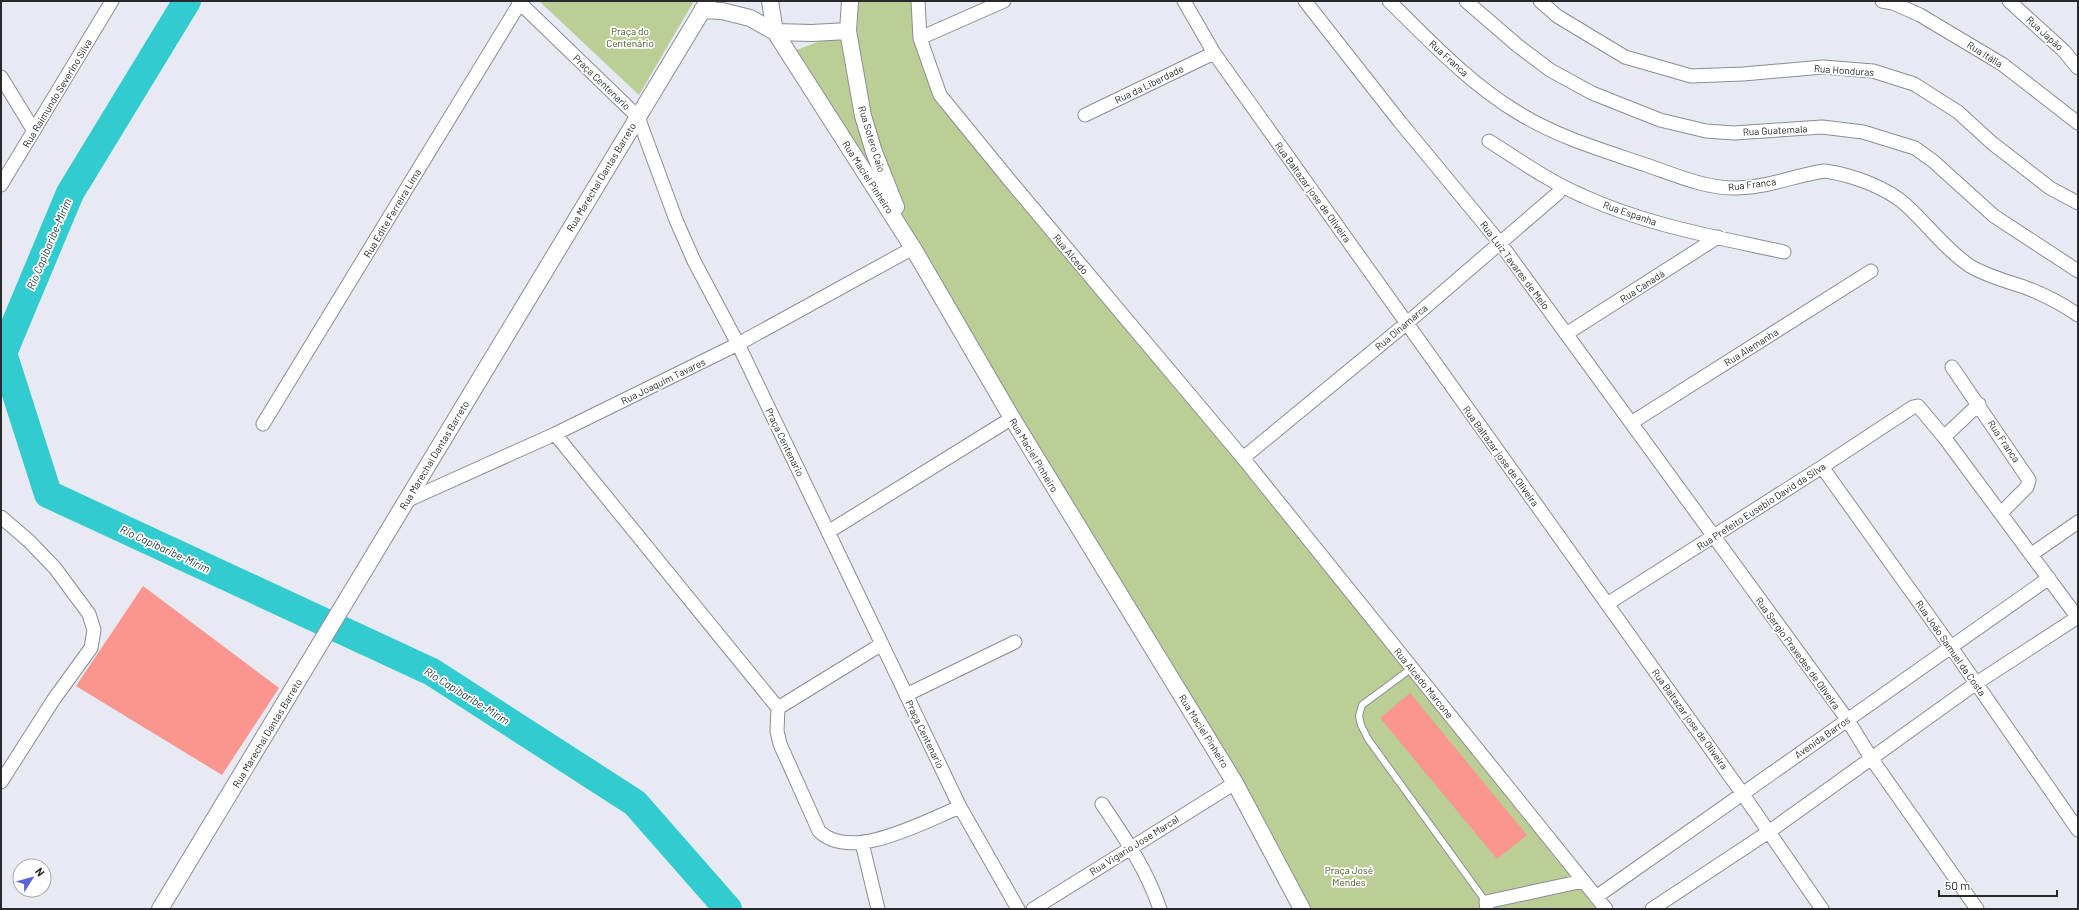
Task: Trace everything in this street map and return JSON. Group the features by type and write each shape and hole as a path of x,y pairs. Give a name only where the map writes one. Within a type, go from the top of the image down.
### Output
{"street":[{"name":"Rua Raimundo Severino Silva","path":"1,185 112,1"},
{"name":"Praça Centenario","path":"520,1 638,117 676,220 694,261 738,344 960,807 1018,909"},
{"name":"Rua Edite Ferreira Lima","path":"263,424 520,1"},
{"name":"Rua Maciel Pinheiro","path":"770,1 775,32 913,248 1012,418 1235,782 1302,909"},
{"name":"Rua Sotero Caio","path":"850,1 848,31 863,116 882,173 913,248"},
{"name":"Rua Alcedo","path":"918,1 920,38 940,95 1242,458"},
{"path":"920,38 1004,1"},
{"name":"Rua Baltazar jose de Oliveira","path":"1184,1 1214,53 1770,831 1822,909"},
{"name":"Rua Luiz Tavares de Melo","path":"1305,1 1400,122 1500,243 1714,537"},
{"name":"Rua Franca","path":"1389,1 1468,75 1516,112 1544,127 1588,145 1681,177 1721,188 1757,185 1825,171 1837,172 1859,180 1899,199 1953,254 1971,266 1990,276 2046,296 2078,315"},
{"name":"Rua Guatemala","path":"1466,1 1517,45 1550,70 1592,94 1660,120 1706,131 1734,132 1822,127 1863,132 1915,148 1933,161 1994,216 2078,271"},
{"name":"Rua Honduras","path":"1540,1 1557,16 1625,57 1691,76 1743,74 1823,67 1874,71 1914,84 1958,112 1992,143 2050,188 2078,204"},
{"name":"Rua Itália","path":"1882,1 1893,3 1920,15 2002,64 2078,123"},
{"name":"Rua Japão","path":"2009,1 2064,50 2078,68"},
{"path":"705,6 750,18 775,32 812,33 848,31"},
{"name":"Rua Marechal Dantas Barreto","path":"160,909 705,6"},
{"name":"Rua da Liberdade","path":"1085,115 1214,53"},
{"path":"1,77 34,131"},
{"name":"Rua Espanha","path":"1489,141 1555,182 1588,198 1656,223 1784,252"},
{"name":"Rua Dinamarca","path":"1242,458 1407,323 1558,193"},
{"name":"Rua Canadá","path":"1566,334 1718,237"},
{"name":"Rua Joaquim Tavares","path":"406,501 555,434 738,344 913,248"},
{"name":"Rua Alemanha","path":"1631,423 1871,271"},
{"name":"Rua Franca","path":"1952,367 1979,404 2029,480 2027,487 2001,513"},
{"path":"1652,909 1770,831 1975,684 2078,617 1944,437 1979,404"},
{"name":"Rua Prefeito Eusebio David da Silva","path":"1607,604 1822,468 1913,407 1921,408 1944,437"},
{"path":"828,532 1012,418"},
{"path":"555,434 778,708 777,731 780,744 819,831 830,840 862,843 888,836 960,807"},
{"name":"Rua Alcedo Marcone","path":"1242,458 1606,909"},
{"name":"Rua João Samuel da Costa","path":"1822,468 1951,646 1975,684 2078,830"},
{"path":"1,516 29,541 55,568 89,614 94,630 91,648 54,700 1,782"},
{"path":"2032,554 2078,522"},
{"name":"Rua Sergio Praxedes de Oliveira","path":"1714,537 1847,720 1871,758 1977,909"},
{"name":"Avenida Barros","path":"1596,897 2049,578"},
{"path":"906,695 1015,642"},
{"path":"778,708 882,644"},
{"name":"Rua Vigario Jose Marcal","path":"1032,909 1235,782"},
{"path":"1102,804 1131,847 1154,889 1160,909"},
{"path":"862,843 878,909"},
{"path":"1487,906 1583,881"}],"lane":[{"path":"1412,668 1362,705 1359,716 1361,725 1368,739 1487,906"}],"green space":[{"name":"Praça do Centenário","path":"539,1 694,1 639,95"},
{"name":"Praça José Mendes","path":"850,1 918,1 941,95 1605,909 1302,909 788,53 848,31"}],"building":[{"path":"143,586 279,688 222,775 76,686"},
{"path":"1410,693 1527,835 1497,859 1380,718"}],"waterway":[{"name":"Rio Capibaribe-Mirim","path":"187,1 70,193 3,353 48,494 432,672 635,803 728,909"}]}
